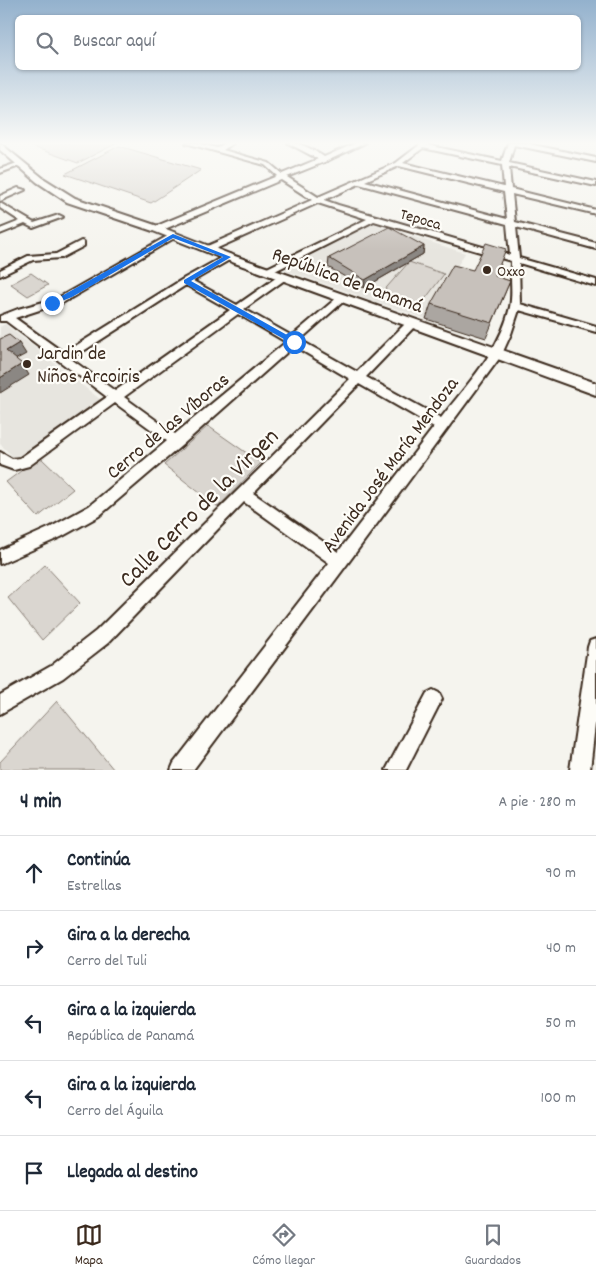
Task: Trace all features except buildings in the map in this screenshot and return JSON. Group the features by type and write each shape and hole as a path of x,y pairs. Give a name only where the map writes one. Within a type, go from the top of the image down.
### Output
{"main road":[{"name":"República de Panamá","path":"41,179 71,200 84,201"},
{"name":"República de Panamá","path":"54,179 84,201 208,250 596,389"}],"street":[{"path":"156,229 281,179"},
{"name":"Tepoca","path":"284,179 318,200 372,218 596,283"},
{"path":"208,250 366,179"},
{"path":"457,179 596,212"},
{"name":"Avenida José María Mendoza","path":"181,770 497,353 506,334 515,306 515,260 507,179"},
{"path":"573,179 596,184"},
{"path":"359,182 596,246"},
{"path":"0,199 21,190"},
{"path":"0,205 36,226 59,217"},
{"path":"268,271 372,218"},
{"path":"0,232 26,221"},
{"path":"3,319 61,300 173,235"},
{"path":"0,273 31,258 58,256 81,244"},
{"path":"64,358 186,281 228,257"},
{"path":"4,461 15,466 24,462 283,276"},
{"path":"186,281 442,425"},
{"name":"Cerro de las Víboras","path":"0,557 56,532 94,511 294,342 342,298"},
{"path":"515,306 596,329"},
{"path":"3,319 64,358 177,442"},
{"name":"Calle Cerro de la Virgen","path":"0,704 57,672 102,636 357,376 412,323"},
{"path":"243,494 340,562"},
{"path":"580,770 596,647"},
{"path":"396,770 433,699"}],"shaded area":[{"path":"80,179 187,179 151,203"},
{"path":"371,223 465,253 426,319 285,270"},
{"path":"409,262 444,274 417,310 380,295"},
{"path":"31,273 48,285 28,296 11,284"},
{"name":"Jardin de Niños Arcoiris","path":"5,324 101,400 17,461 0,444 0,327"},
{"path":"208,426 261,463 218,507 164,465"},
{"path":"40,457 73,489 38,517 6,482"},
{"path":"45,565 80,603 42,640 8,598"},
{"path":"57,701 114,770 0,770 0,762"}],"place":[{"name":"Oxxo","path":"487,270"},
{"name":"Jardin de Niños Arcoiris","path":"27,364"}],"route":[{"path":"52,303 70,296 173,235 228,257 186,281 294,342"}]}
